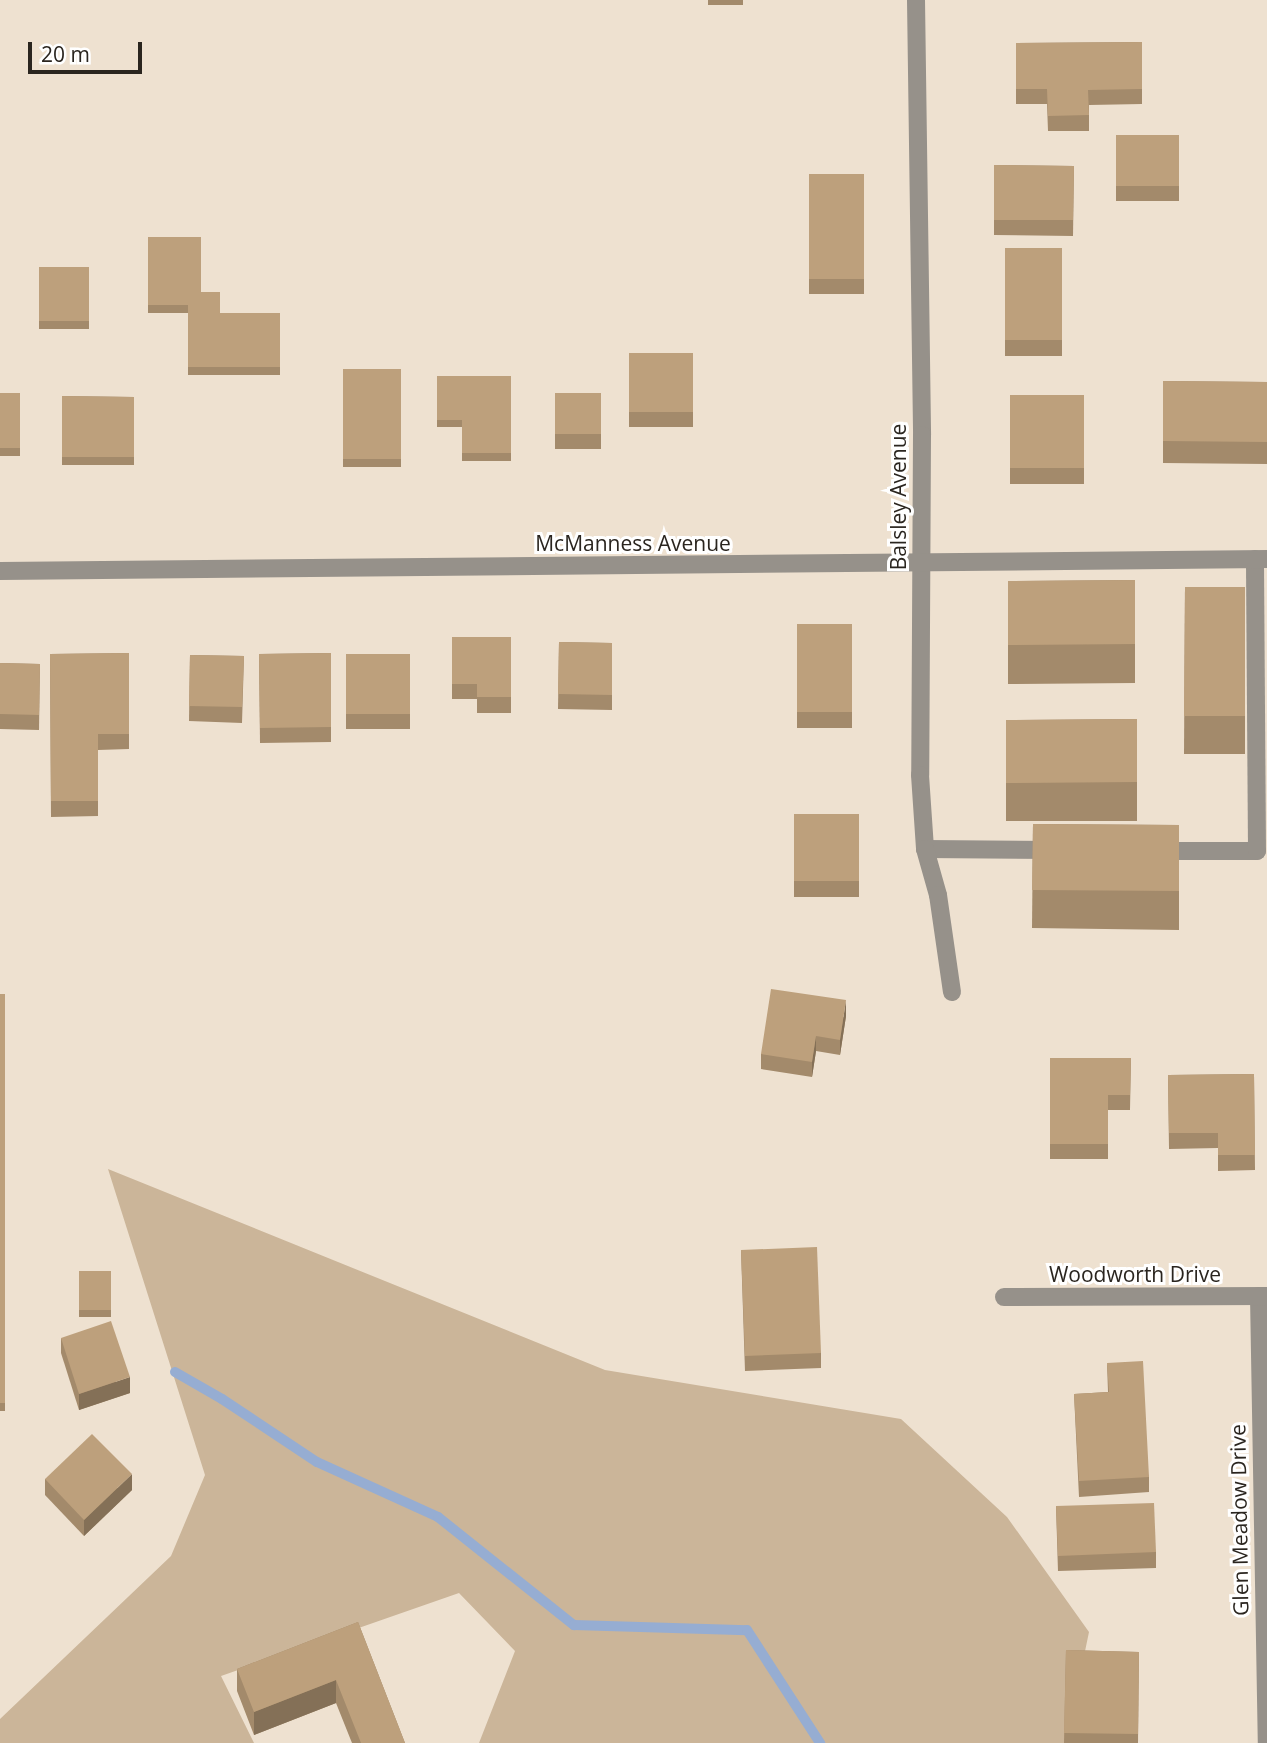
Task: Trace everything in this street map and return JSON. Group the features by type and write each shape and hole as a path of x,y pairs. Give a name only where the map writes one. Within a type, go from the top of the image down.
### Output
{"street":[{"name":"Balsley Avenue","path":"916,0 920,775 925,849 938,895 952,992"},
{"name":"McManness Avenue","path":"0,571 1261,559"},
{"path":"1133,850 1257,851 1261,559"},
{"path":"925,849 1078,850"},
{"name":"Woodworth Drive","path":"1004,1297 1263,1296"},
{"name":"Glen Meadow Drive","path":"1263,1296 1267,1743"}],"shaded area":[{"path":"108,1169 605,1370 901,1419 1007,1517 1089,1632 1066,1743 479,1743 515,1651 459,1593 221,1676 254,1743 0,1743 0,1719 171,1556 205,1475"}],"building":[{"path":"1142,42 1142,89 1088,90 1089,115 1048,116 1047,89 1016,89 1016,43"},
{"path":"1116,135 1179,135 1179,186 1116,186"},
{"path":"994,165 1074,166 1073,220 994,220"},
{"path":"809,174 864,174 864,279 809,279"},
{"path":"148,237 201,237 201,292 220,292 220,313 280,313 280,367 188,367 188,305 148,305"},
{"path":"1005,248 1062,248 1062,340 1005,340"},
{"path":"39,267 89,267 89,321 39,321"},
{"path":"629,353 693,353 693,412 629,412"},
{"path":"343,369 401,369 401,459 343,459"},
{"path":"437,376 511,376 511,453 462,453 462,420 437,420"},
{"path":"1163,381 1267,382 1267,442 1163,441"},
{"path":"0,393 20,393 20,448 0,448"},
{"path":"555,393 601,393 601,434 555,434"},
{"path":"1010,395 1084,395 1084,468 1010,468"},
{"path":"62,396 134,397 134,457 62,457"},
{"path":"1135,580 1135,644 1008,645 1008,581"},
{"path":"1185,587 1245,587 1245,716 1184,716"},
{"path":"797,624 852,624 852,712 797,712"},
{"path":"452,637 511,637 511,697 477,697 477,684 452,684"},
{"path":"559,642 612,643 612,695 558,694"},
{"path":"129,653 129,734 98,734 98,801 51,801 50,654"},
{"path":"331,653 331,727 260,728 259,654"},
{"path":"346,654 410,654 410,714 346,714"},
{"path":"190,655 244,656 242,707 189,706"},
{"path":"0,663 40,664 39,715 0,714"},
{"path":"1137,719 1137,782 1006,783 1006,720"},
{"path":"794,814 859,814 859,881 794,881"},
{"path":"1033,824 1179,825 1179,891 1032,890"},
{"path":"771,989 846,1000 840,1040 816,1036 812,1062 761,1054"},
{"path":"0,994 5,994 5,1403 0,1403"},
{"path":"1050,1058 1131,1058 1130,1095 1108,1095 1108,1144 1050,1144"},
{"path":"1254,1074 1255,1155 1218,1155 1218,1133 1169,1133 1168,1075"},
{"path":"817,1247 821,1353 745,1356 741,1250"},
{"path":"79,1271 111,1271 111,1310 79,1310"},
{"path":"111,1321 130,1377 79,1394 61,1338"},
{"path":"1143,1361 1149,1477 1079,1481 1074,1394 1109,1392 1107,1363"},
{"path":"92,1434 132,1474 84,1520 45,1479"},
{"path":"1154,1503 1156,1552 1058,1556 1056,1506"},
{"path":"358,1622 405,1743 361,1743 336,1680 254,1712 237,1669"},
{"path":"1066,1650 1139,1652 1138,1734 1064,1733"}],"waterway":[{"path":"175,1372 222,1399 317,1462 438,1517 574,1625 747,1630 820,1743"}]}
